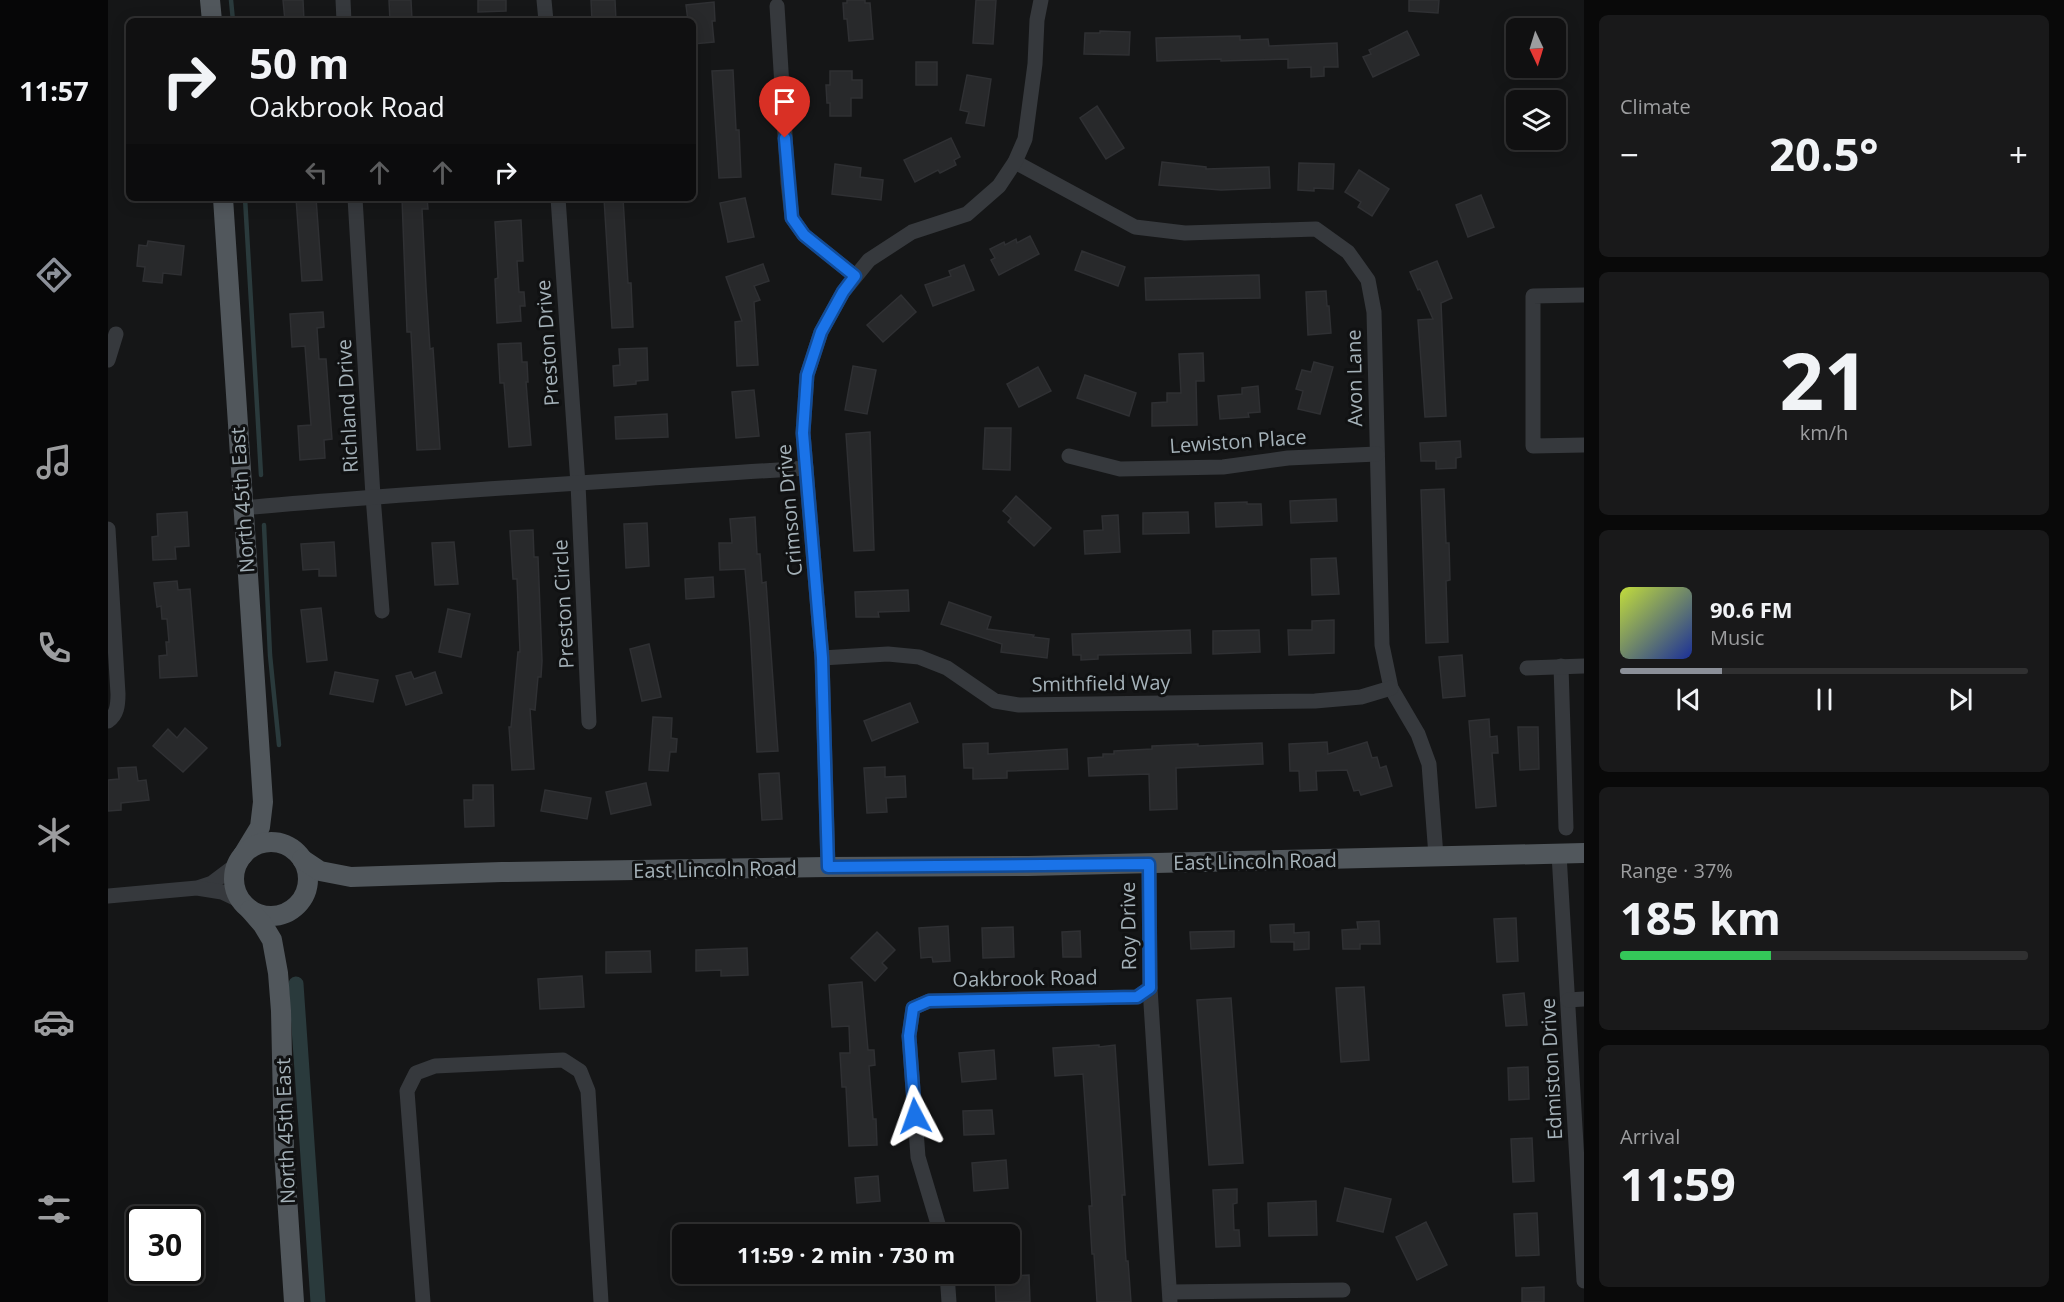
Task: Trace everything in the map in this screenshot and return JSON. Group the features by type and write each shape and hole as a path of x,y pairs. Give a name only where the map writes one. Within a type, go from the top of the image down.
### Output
{"main road":[{"path":"210,0 212,18"},
{"name":"North 45th East","path":"223,201 263,802 260,827 239,860"},
{"name":"North 45th East","path":"263,802 271,826 287,845"},
{"path":"263,842 275,842 287,845 303,859 308,878 300,902 285,913 273,916 261,915 245,905 235,890 234,877 239,860 252,847 263,842"},
{"name":"East Lincoln Road","path":"303,859 320,871 351,877 502,872 1149,864 1584,853"},
{"name":"East Lincoln Road","path":"300,902 327,884 351,877"},
{"name":"North 45th East","path":"276,961 278,940 284,924 300,902"},
{"name":"North 45th East","path":"245,905 263,924 272,940 276,961 281,1011 284,1151 294,1302"}],"street":[{"path":"343,0 344,18"},
{"path":"544,0 546,18"},
{"name":"Crimson Drive","path":"828,867 822,658 803,433 807,375 821,332 843,292 869,260 912,232 967,214 999,186 1015,162 1025,139 1041,0"},
{"path":"777,6 792,218 804,235 855,276"},
{"name":"Avon Lane","path":"1015,162 1135,227 1185,233 1316,229 1348,252 1368,280 1374,312 1382,645 1391,688 1418,734 1429,764 1436,856"},
{"name":"Richland Drive","path":"355,201 382,611"},
{"name":"Preston Drive","path":"558,201 578,484"},
{"path":"1584,295 1533,296 1533,446 1584,445"},
{"path":"108,360 116,334"},
{"name":"Lewiston Place","path":"1069,456 1120,469 1223,467 1288,458 1377,454"},
{"path":"242,508 373,496 806,468"},
{"name":"Preston Circle","path":"578,484 589,722"},
{"path":"108,529 118,694 118,706 111,719"},
{"name":"Smithfield Way","path":"822,658 888,654 919,657 947,668 995,701 1019,705 1315,701 1361,697 1391,688"},
{"path":"1561,666 1566,828"},
{"path":"1527,668 1584,666"},
{"name":"Edmiston Drive","path":"1559,854 1584,1281"},
{"path":"108,896 197,888 212,883 239,860"},
{"name":"Roy Drive","path":"1149,864 1150,988 1170,1297"},
{"path":"197,888 222,892 245,905"},
{"name":"Oakbrook Road","path":"938,1224 918,1157 909,1036 913,1008 929,1001 1137,997 1150,988"},
{"path":"1568,999 1584,999"},
{"path":"423,1302 407,1091 416,1073 435,1065 563,1060 580,1071 588,1091 601,1302"},
{"path":"948,1284 949,1302"},
{"path":"1170,1297 1343,1290"}],"building":[{"path":"283,0 303,0 304,18 285,18"},
{"path":"389,0 411,0 412,18 390,18"},
{"path":"478,0 506,0 506,11 478,12"},
{"path":"591,0 615,0 616,18 592,18"},
{"path":"847,0 865,0 865,3 870,3 873,39 849,41 843,3 847,3"},
{"path":"976,0 996,0 993,44 973,43"},
{"path":"1409,0 1439,0 1438,13 1409,11"},
{"path":"714,2 715,21 712,21 714,42 696,44 696,18 688,18 686,5"},
{"path":"1100,31 1130,32 1129,55 1084,54 1085,33 1100,33"},
{"path":"1407,31 1419,55 1373,77 1363,57 1371,54 1369,50"},
{"path":"1240,36 1240,40 1268,39 1269,46 1337,43 1338,67 1324,67 1324,76 1311,77 1311,67 1288,68 1288,59 1157,61 1156,38"},
{"path":"916,62 937,62 937,85 916,85"},
{"path":"733,70 741,177 719,178 712,71"},
{"path":"830,71 852,71 852,80 862,80 862,98 851,98 851,116 830,116 826,85 830,85"},
{"path":"967,75 991,79 984,126 966,123 969,112 960,110"},
{"path":"1097,106 1124,148 1106,159 1080,118"},
{"path":"951,138 960,157 954,160 956,165 940,173 938,170 915,182 904,160"},
{"path":"1162,162 1206,167 1206,169 1269,167 1270,188 1221,190 1159,185"},
{"path":"1299,163 1334,164 1333,189 1298,190"},
{"path":"835,164 861,168 860,177 883,180 881,200 832,194"},
{"path":"1359,170 1389,189 1372,216 1358,207 1361,202 1345,192"},
{"path":"1481,195 1494,227 1468,237 1456,205"},
{"path":"745,198 754,237 728,242 720,203"},
{"path":"296,201 316,201 322,280 302,281"},
{"path":"402,201 427,201 428,209 422,209 426,287 440,449 417,450 411,332 407,332"},
{"path":"604,201 623,201 633,327 612,328"},
{"path":"521,220 523,261 517,261 519,292 524,292 525,306 520,306 521,321 497,323 495,279 498,278 495,222"},
{"path":"1030,236 1039,254 999,275 991,260 995,258 990,249 1016,239 1017,243"},
{"path":"148,241 184,246 181,275 163,273 162,283 143,281 145,267 137,266 139,245 147,246"},
{"path":"1082,251 1125,267 1118,286 1075,270"},
{"path":"1437,261 1452,298 1441,303 1446,416 1425,417 1418,320 1433,319 1410,272"},
{"path":"763,264 769,281 754,286 760,300 754,302 758,365 737,366 735,322 742,321 726,277"},
{"path":"964,265 974,290 933,306 925,285 951,276 949,271"},
{"path":"1259,275 1260,298 1146,300 1145,278"},
{"path":"1326,291 1331,333 1308,335 1306,292"},
{"path":"901,295 916,312 883,342 867,325"},
{"path":"323,312 324,327 317,328 319,359 326,359 332,439 324,440 325,458 300,460 298,426 311,425 305,346 292,347 290,314"},
{"path":"521,343 522,362 527,362 528,382 526,382 531,445 509,447 504,383 500,383 498,344"},
{"path":"647,348 648,380 636,381 636,384 614,386 613,366 620,365 619,349"},
{"path":"1203,353 1204,381 1196,381 1197,425 1152,426 1152,403 1167,402 1167,393 1181,393 1179,354"},
{"path":"1314,362 1333,367 1320,414 1298,409 1303,391 1296,389 1302,370 1311,372"},
{"path":"853,366 876,370 867,414 845,410"},
{"path":"1038,367 1051,391 1019,407 1007,384"},
{"path":"1085,375 1136,393 1129,416 1077,398"},
{"path":"1258,386 1260,412 1248,413 1249,417 1220,419 1218,396 1242,394 1242,388"},
{"path":"754,390 759,436 736,438 732,392"},
{"path":"667,414 668,437 616,439 615,417"},
{"path":"985,428 1011,428 1010,470 983,469"},
{"path":"870,432 874,550 854,551 846,434"},
{"path":"1460,441 1461,457 1456,458 1456,468 1436,469 1436,461 1421,461 1420,443"},
{"path":"1444,489 1450,580 1446,581 1448,642 1426,643 1421,490"},
{"path":"1016,496 1051,528 1034,546 1008,522 1011,518 1003,511"},
{"path":"1336,499 1337,521 1291,523 1290,501"},
{"path":"1247,502 1247,504 1261,504 1262,525 1216,527 1215,503"},
{"path":"187,512 189,546 175,547 176,559 153,560 152,537 158,536 157,514"},
{"path":"1188,512 1189,533 1143,534 1143,513"},
{"path":"1118,515 1120,552 1085,554 1084,531 1103,530 1102,516"},
{"path":"755,517 757,554 760,554 762,583 766,582 778,751 757,752 745,569 720,570 719,543 732,543 730,519"},
{"path":"647,523 649,566 626,568 624,524"},
{"path":"533,530 534,557 538,557 542,661 535,710 530,709 534,769 512,770 509,727 511,727 518,652 520,652 517,579 513,579 510,531"},
{"path":"334,542 336,576 319,576 319,569 303,570 301,544"},
{"path":"454,542 458,584 435,585 432,543"},
{"path":"1336,558 1339,594 1312,595 1311,559"},
{"path":"713,577 714,597 686,599 685,579"},
{"path":"177,581 178,590 190,589 197,676 160,678 159,656 167,655 166,642 169,642 167,619 162,619 161,606 157,607 154,583"},
{"path":"908,590 909,611 878,612 879,617 856,617 855,592"},
{"path":"949,602 991,617 987,629 1049,639 1047,658 1001,652 1002,644 941,624"},
{"path":"321,608 327,660 307,662 301,610"},
{"path":"448,609 470,614 461,657 439,652"},
{"path":"1334,620 1334,653 1289,655 1288,630 1312,630 1312,621"},
{"path":"1190,630 1191,653 1098,655 1098,659 1081,660 1081,655 1073,655 1072,634"},
{"path":"1259,630 1260,652 1213,654 1213,631"},
{"path":"649,644 661,697 642,701 630,649"},
{"path":"1462,655 1465,696 1443,698 1439,657"},
{"path":"335,672 378,680 373,702 330,694"},
{"path":"411,672 414,679 435,672 442,693 406,705 396,676"},
{"path":"910,703 918,722 872,741 864,721"},
{"path":"653,717 672,718 671,738 677,739 676,752 670,752 668,771 649,770"},
{"path":"1489,719 1490,737 1497,736 1498,753 1492,753 1496,806 1476,808 1469,721"},
{"path":"1518,727 1538,727 1539,769 1520,770"},
{"path":"185,728 207,748 183,772 153,746 168,729 177,738"},
{"path":"1327,742 1328,754 1367,742 1372,758 1377,757 1380,768 1386,766 1392,786 1361,795 1359,790 1354,791 1347,770 1316,771 1317,790 1300,791 1299,771 1290,771 1289,744"},
{"path":"988,743 988,754 1067,749 1068,769 1007,771 1007,778 973,779 973,768 964,768 963,744"},
{"path":"1262,743 1263,764 1176,768 1177,809 1150,810 1149,774 1089,776 1088,758 1103,757 1103,754 1114,754 1114,751 1152,749 1152,746"},
{"path":"136,767 138,781 146,780 149,800 121,803 121,810 108,811 108,780 119,779 118,768"},
{"path":"885,767 885,777 905,776 906,797 886,798 887,812 867,813 864,768"},
{"path":"779,773 782,819 762,820 759,774"},
{"path":"646,783 651,805 611,814 606,792"},
{"path":"473,785 493,785 494,826 465,827 464,800 473,800"},
{"path":"545,790 591,798 587,819 541,811"},
{"path":"1516,918 1518,961 1497,962 1494,919"},
{"path":"1379,921 1380,944 1360,944 1360,949 1343,949 1342,930 1358,929 1357,922"},
{"path":"1294,924 1294,933 1309,932 1309,949 1294,950 1294,942 1271,942 1270,925"},
{"path":"948,926 950,961 933,962 932,957 921,958 919,928"},
{"path":"1013,927 1014,957 983,958 982,928"},
{"path":"1080,931 1081,957 1063,957 1062,932"},
{"path":"1234,931 1234,947 1191,949 1190,932"},
{"path":"877,932 895,950 882,963 887,968 875,981 851,958"},
{"path":"747,948 748,975 721,976 721,970 696,971 696,950"},
{"path":"650,951 651,972 606,973 606,952"},
{"path":"582,976 584,1007 540,1009 538,979"},
{"path":"862,982 868,1050 874,1050 875,1065 869,1066 877,1145 849,1146 846,1087 842,1087 840,1053 850,1053 849,1026 832,1027 829,985"},
{"path":"1364,987 1369,1060 1341,1062 1336,988"},
{"path":"1524,993 1527,1025 1506,1026 1503,995"},
{"path":"1231,998 1243,1163 1209,1165 1197,1000"},
{"path":"1099,1045 1099,1047 1115,1045 1125,1195 1122,1195 1126,1261 1128,1261 1131,1302 1097,1302 1089,1206 1092,1206 1083,1074 1055,1076 1053,1048"},
{"path":"994,1050 996,1079 962,1082 959,1053"},
{"path":"1528,1067 1529,1099 1509,1100 1508,1068"},
{"path":"992,1110 994,1134 964,1135 963,1111"},
{"path":"1532,1138 1534,1181 1513,1182 1511,1139"},
{"path":"1006,1160 1008,1188 974,1191 972,1163"},
{"path":"878,1176 880,1201 857,1203 855,1178"},
{"path":"1345,1188 1391,1199 1383,1232 1337,1221"},
{"path":"1237,1189 1237,1203 1233,1204 1234,1230 1239,1230 1240,1246 1216,1247 1213,1190"},
{"path":"1316,1201 1317,1235 1269,1236 1268,1203"},
{"path":"1537,1213 1539,1255 1516,1256 1514,1214"},
{"path":"1426,1222 1447,1265 1417,1280 1396,1237"},
{"path":"1029,1275 1030,1302 996,1302 995,1284 1020,1284 1020,1276"},
{"path":"1544,1287 1544,1302 1522,1302 1522,1288"}],"waterway":[{"path":"231,0 233,18"},
{"path":"245,201 261,475"},
{"path":"264,525 270,655 279,745"},
{"path":"296,984 318,1302"}],"route":[{"path":"785,138 792,218 804,235 855,276 843,292 821,332 807,375 803,433 822,658 828,867 1149,864 1150,988 1137,997 929,1001 913,1008 909,1036 915,1116"}]}
